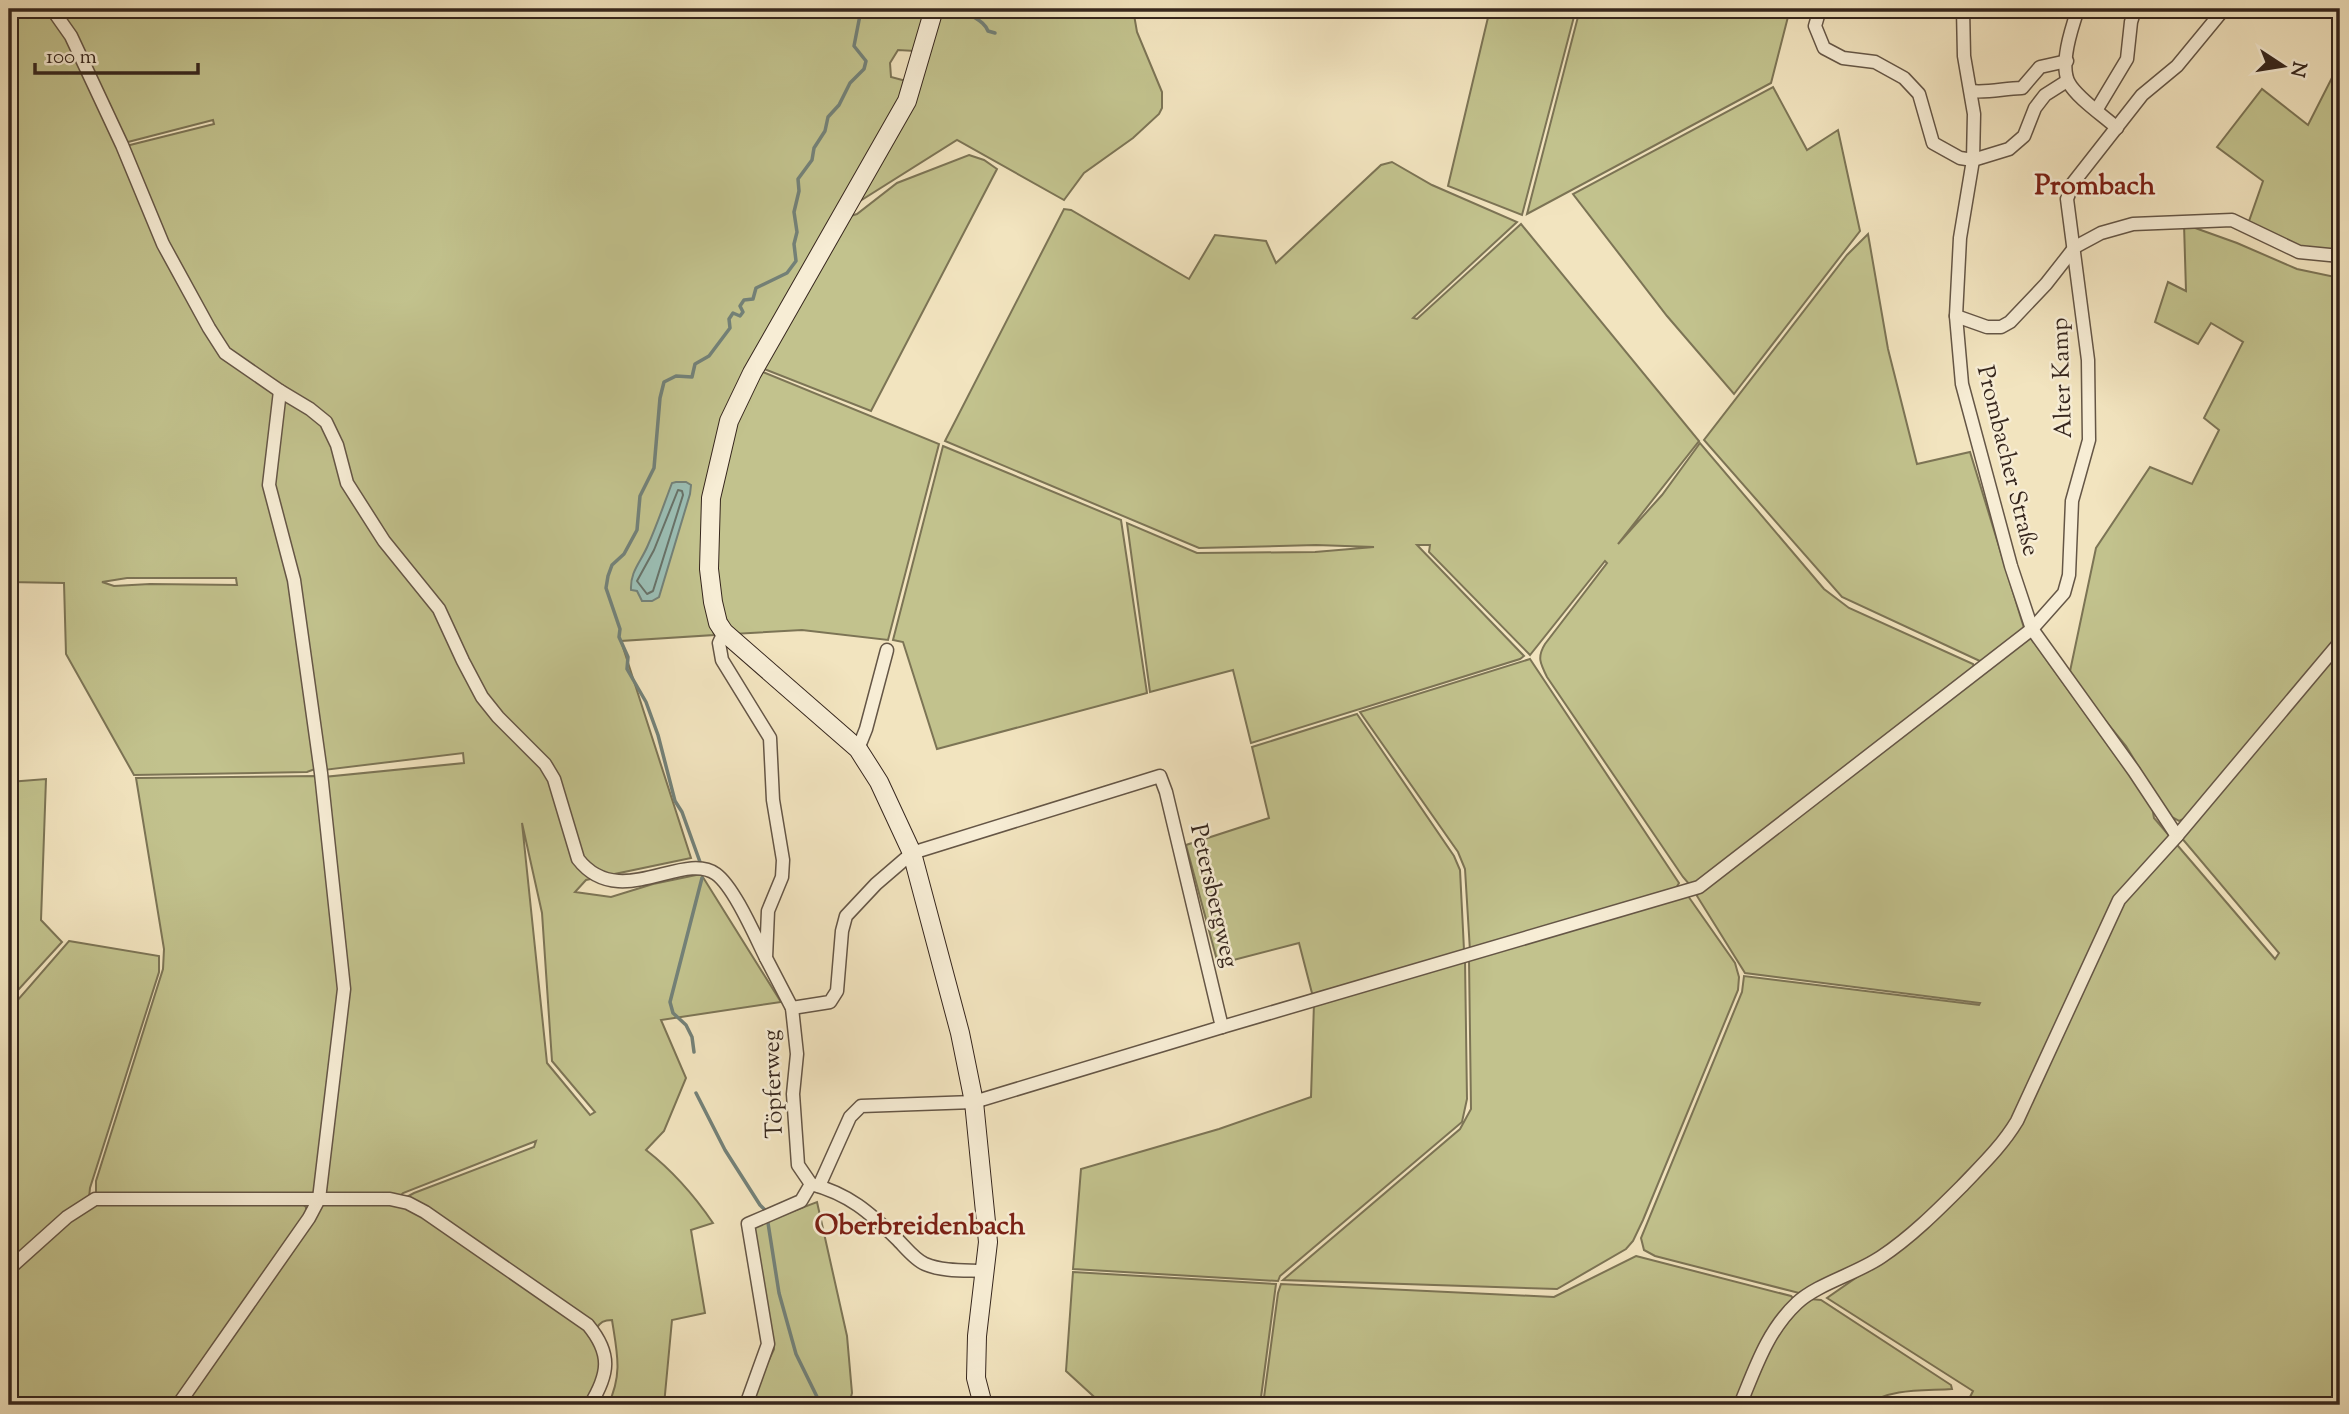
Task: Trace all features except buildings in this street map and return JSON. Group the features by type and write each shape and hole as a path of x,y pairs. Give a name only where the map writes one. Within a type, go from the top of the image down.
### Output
{"street":[{"path":"52,9 71,36 122,145 163,244 209,328 225,353 326,422 337,445 347,482 384,541 439,609 482,697 545,764 578,859 598,877 624,880 698,868 712,871 724,881 766,958"},
{"path":"934,9 907,100 752,373 729,421 711,498 709,569 715,612 724,632 858,749 879,782 912,853 960,1033 974,1102 988,1242 977,1336 976,1378 983,1405"},
{"path":"1820,9 1815,26 1824,48 1843,58 1875,62 1904,78 1919,94 1933,143 1960,158 1973,160 2009,149 2024,136 2035,108 2045,95 2067,81"},
{"name":"Prombacher Straße","path":"1963,9 1964,57 1974,114 1973,160 1960,238 1956,316 1962,384 2011,566 2032,629 2177,836"},
{"path":"2078,9 2068,41 2067,81 2117,128"},
{"path":"2097,109 2127,59 2135,9"},
{"name":"Alter Kamp","path":"1222,1027 1699,887 2032,629 2064,593 2069,575 2072,501 2089,440 2088,360 2067,199 2073,183 2141,95 2177,66 2224,9"},
{"path":"1971,91 1984,93 2005,88 2022,88 2040,67 2067,61"},
{"path":"1956,316 1987,327 2001,327 2010,322 2046,284 2075,247 2101,233 2133,224 2232,220 2299,252 2340,256"},
{"path":"178,1405 309,1218 319,1199 344,989 321,773 294,580 270,485 280,391"},
{"name":"Töpferweg","path":"724,632 719,643 722,660 770,738 773,800 783,860 782,877 768,911 766,958 792,1009 797,1054 793,1094 798,1165 815,1185"},
{"path":"1740,1405 1773,1331 1795,1305 1818,1289 1851,1275 1883,1256 1930,1218 2006,1140 2119,900 2177,836 2340,642"},
{"path":"858,749 887,650"},
{"name":"Petersbergweg","path":"912,853 1160,776 1170,805 1222,1027"},
{"path":"792,1009 830,1002 837,991 842,931 846,916 876,884 912,853"},
{"path":"746,1405 768,1344 748,1224 801,1201 815,1185 850,1117 861,1106 974,1102 1222,1027"},
{"path":"815,1185 833,1190 855,1203 877,1220 922,1264 985,1271"},
{"path":"9,1269 67,1217 95,1199 390,1199 408,1203 588,1325 600,1340 605,1354 605,1373 590,1405"},
{"path":"1907,1405 1972,1405"}],"green space":[{"path":"9,9 45,9 55,18 122,152 159,243 212,337 224,355 273,392 275,399 270,442 277,442 282,403 273,381 228,350 165,241 126,146 214,124 213,120 124,143 73,36 57,9 928,9 915,51 898,50 890,63 891,77 906,81 893,113 742,381 723,425 711,471 705,518 703,575 714,635 621,641 691,858 586,880 575,892 611,897 653,884 701,874 781,1002 661,1020 686,1078 664,1131 646,1150 682,1184 713,1223 691,1230 705,1313 672,1320 664,1405 608,1405 617,1373 612,1320 602,1322 596,1329 424,1209 403,1199 534,1147 536,1141 403,1193 398,1198 330,1196 324,1193 347,989 324,777 464,763 463,753 324,770 304,680 317,760 315,769 307,772 134,775 66,654 64,583 9,582","holes":["127,578 236,578 237,585 114,586 102,582","522,823 542,913 552,1061 595,1112 590,1115 547,1063"]},
{"path":"940,9 1133,9 1137,32 1162,92 1162,108 1133,138 1084,173 1064,200 957,140 860,201"},
{"path":"1490,9 1576,9 1522,215 1448,186"},
{"path":"1580,9 1790,9 1771,83 1527,214"},
{"path":"2340,62 2340,253 2298,249 2248,224 2263,181 2217,147 2262,89 2308,125"},
{"path":"1773,87 1807,150 1838,130 1860,231 1734,394 1667,316 1573,194"},
{"path":"969,155 984,160 997,169 871,411 759,367 847,217 857,214 897,183"},
{"path":"1392,162 1432,185 1517,222 1413,318 1417,319 1521,224 1699,441 1618,544 1662,495 1700,443 1824,589 1849,608 1973,664 1974,668 1700,882 1689,884 1683,877 1547,677 1541,664 1540,656 1545,644 1607,563 1605,561 1530,655 1429,552 1430,545 1417,545 1524,656 1251,743 1233,670 1150,692 1127,523 1197,553 1315,552 1374,547 1316,545 1199,548 945,441 1064,209 1071,210 1189,279 1215,235 1266,241 1276,263 1381,165"},
{"path":"2184,224 2297,269 2340,278 2340,637 2186,818 2179,821 2168,815 2126,746 2069,676 2096,548 2150,467 2192,484 2219,430 2204,418 2243,342 2211,323 2198,344 2155,322 2168,282 2186,291"},
{"path":"1868,234 1888,349 1917,464 1970,452 2024,628 1982,662 1842,597 1704,440 1847,255"},
{"path":"758,370 939,444 888,640 802,630 733,634 717,599 714,512 730,438"},
{"path":"943,446 1121,520 1147,693 937,749 903,642 893,640"},
{"path":"2030,637 2152,806 2154,818 2275,959 2279,953 2180,836 2340,646 2340,1405 1966,1405 1973,1391 1827,1298 1903,1245 1799,1293 1655,1256 1644,1250 1641,1238 1742,992 1744,976 1979,1005 1980,1003 1745,973 1697,896 1699,891"},
{"path":"1530,659 1679,883 1675,890 1470,951 1465,869 1458,852 1360,712"},
{"path":"1357,714 1454,856 1460,870 1464,950 1313,997 1299,943 1218,964 1186,845 1269,818 1252,747"},
{"path":"316,776 341,992 314,1193 96,1196 96,1181 163,969 164,949 136,778"},
{"path":"46,779 41,920 62,942 9,1000 9,782"},
{"path":"1688,896 1735,963 1739,977 1738,990 1643,1220 1626,1249 1557,1289 1283,1280 1460,1129 1471,1109 1469,959"},
{"path":"69,941 159,956 159,972 89,1198 9,1264 9,1010"},
{"path":"1465,960 1467,1099 1462,1122 1280,1276 1278,1281 1073,1269 1081,1169 1219,1129 1311,1097 1314,1003"},
{"path":"300,1202 306,1207 306,1212 175,1405 9,1405 9,1275 27,1255 91,1205"},
{"path":"385,1202 410,1208 587,1327 595,1337 602,1356 600,1374 588,1405 181,1405 320,1205"},
{"path":"817,1202 847,1336 852,1393 849,1405 748,1405 774,1349 754,1226"},
{"path":"1636,1256 1791,1296 1794,1299 1735,1405 1466,1405 1465,1401 1456,1402 1456,1405 1263,1405 1281,1284 1554,1297"},
{"path":"1073,1272 1276,1284 1260,1405 1103,1405 1066,1371"},
{"path":"1810,1299 1821,1300 1951,1385 1952,1389 1897,1393 1867,1405 1744,1405 1778,1335"}],"water":[{"path":"672,483 691,485 690,494 659,597 652,601 642,601 637,591 631,590 632,577"}],"waterway":[{"path":"700,862 682,812 675,801 658,735 646,702 627,669 628,657 619,637 620,629 606,588 608,576 612,565 624,554 637,530 640,496 654,468 660,398 664,382 676,376 692,377 695,364 709,356 730,328 729,319 733,313 740,316 743,312 740,306 744,300 753,299 756,288 787,273 796,261 794,244 797,232 794,212 799,191 798,179 812,160 814,148 825,131 828,117 839,105 850,83 864,69 866,61 854,46 861,10 864,9"},
{"path":"964,9 988,31 995,33"},
{"path":"694,1052 692,1037 686,1025 673,1013 670,1002 702,878"},
{"path":"696,1093 725,1150 766,1211"},
{"path":"768,1223 779,1293 796,1354 821,1405"}],"district":[{"name":"Prombach","path":"2095,187"},
{"name":"Oberbreidenbach","path":"920,1227"}]}
